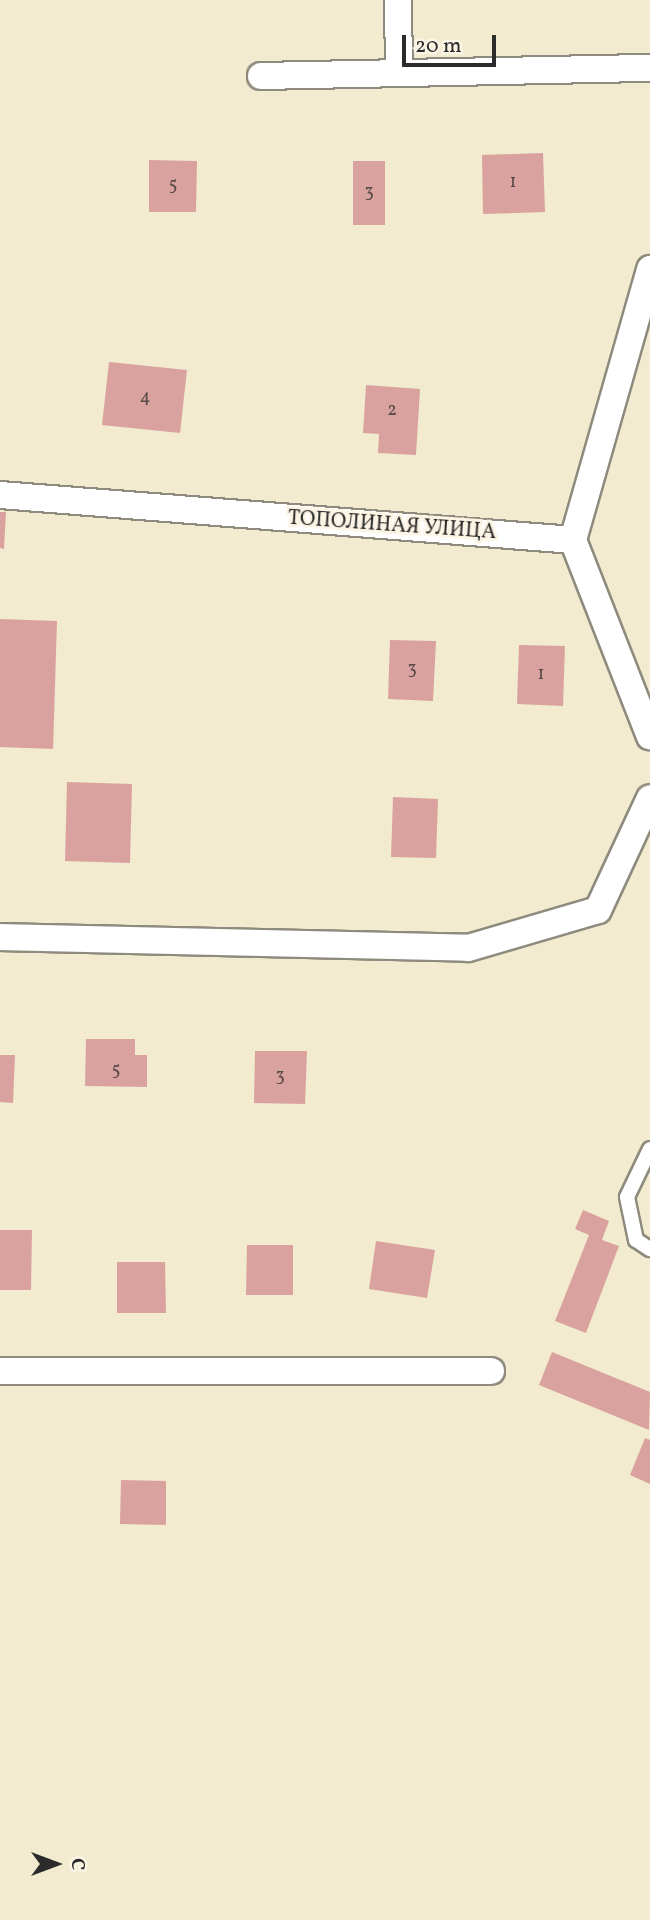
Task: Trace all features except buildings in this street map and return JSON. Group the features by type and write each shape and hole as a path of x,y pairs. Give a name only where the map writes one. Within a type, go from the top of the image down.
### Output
{"street":[{"path":"398,0 399,69"},
{"path":"261,76 399,69 650,68"},
{"path":"650,269 573,540 650,736"},
{"name":"ТОПОЛИНАЯ УЛИЦА","path":"0,495 573,540"},
{"path":"0,937 468,948 598,910 650,798"},
{"path":"0,1371 491,1371"}],"lane":[{"path":"650,1149 627,1196 636,1240 650,1250"}]}
